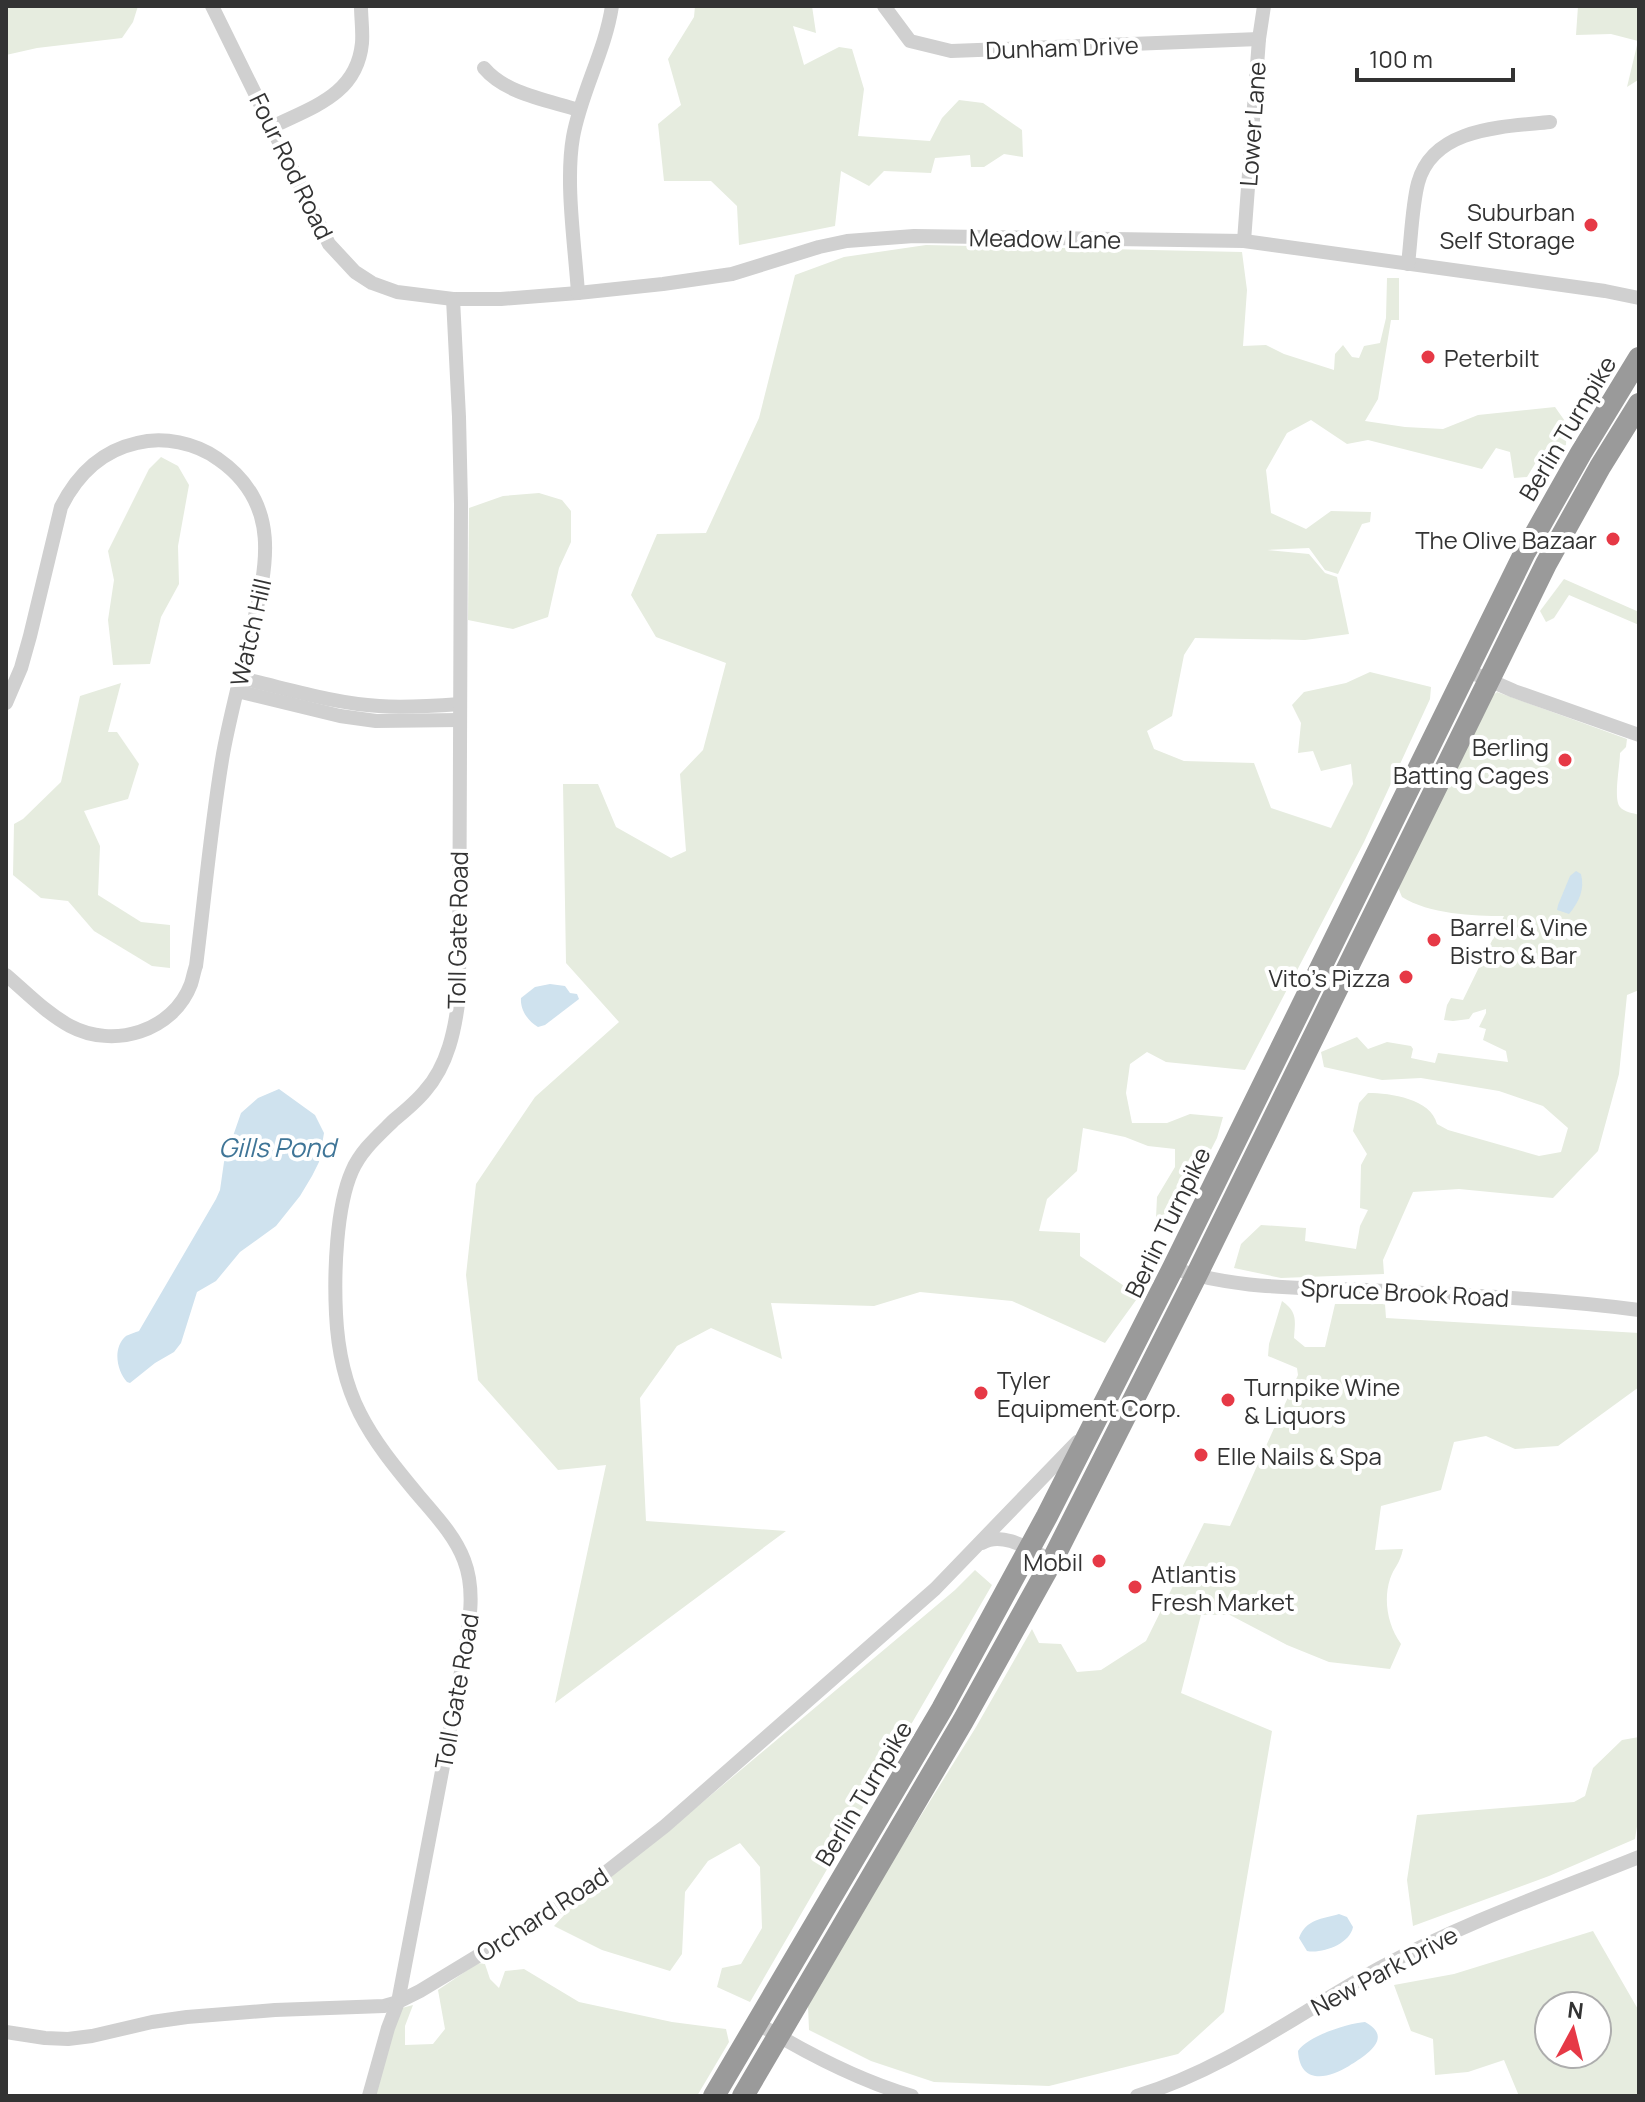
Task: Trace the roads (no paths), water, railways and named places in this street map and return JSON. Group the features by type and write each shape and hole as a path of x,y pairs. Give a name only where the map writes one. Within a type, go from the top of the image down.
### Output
{"highway":[{"name":"Berlin Turnpike","path":"714,2096 942,1709 1029,1550 1104,1407 1545,515 1639,358"},
{"name":"Berlin Turnpike","path":"743,2096 963,1721 1052,1561 1489,680 1572,517 1639,404"}],"street":[{"name":"Four Rod Road","path":"212,6 319,227 341,259 372,283 397,292 453,299"},
{"path":"272,127 330,99 344,88 355,67 362,43 361,6"},
{"path":"578,293 572,140 579,110 609,25 612,6"},
{"name":"Dunham Drive","path":"884,6 910,41 951,51 1259,39"},
{"name":"Lower Lane","path":"1244,241 1264,6"},
{"path":"484,68 491,77 506,86 579,110"},
{"path":"1408,264 1418,183 1428,161 1450,141 1490,129 1550,122"},
{"name":"Meadow Lane","path":"453,299 501,299 663,284 732,274 819,247 875,238 946,236 1244,241 1639,298"},
{"name":"Toll Gate Road","path":"369,2096 398,2002 464,1656 471,1598 464,1561 455,1542 383,1453 351,1396 339,1357 336,1312 342,1197 352,1168 369,1144 426,1091 441,1067 454,1032 459,996 460,456 453,299"},
{"name":"Watch Hill","path":"6,703 30,636 61,507 70,488 85,471 118,449 151,440 185,444 216,457 239,476 257,504 267,554 222,757 196,966 190,986 181,1002 152,1027 135,1034 102,1037 68,1025 6,975"},
{"path":"1466,670 1639,735"},
{"path":"238,684 308,701 340,716 376,721 460,704"},
{"path":"413,714 460,720"},
{"name":"Spruce Brook Road","path":"1173,1268 1196,1276 1270,1286 1506,1297 1639,1310"},
{"name":"Orchard Road","path":"6,2032 68,2039 187,2017 275,2010 370,2008 398,2002 420,1991 545,1917 665,1826 899,1622 1056,1466 1104,1407"},
{"name":"Orchard Road","path":"972,1551 991,1538 1001,1538 1052,1561"},
{"name":"New Park Drive","path":"1137,2096 1198,2074 1232,2057 1338,1992 1417,1949 1502,1911 1639,1857"},
{"path":"757,2023 817,2058 912,2096"}],"water":[{"path":"1576,871 1581,874 1582,890 1569,914 1557,910 1570,876"},
{"path":"550,984 565,986 579,999 538,1027 525,1015 521,998 535,987"},
{"name":"Gills Pond","path":"279,1089 315,1115 324,1133 319,1162 312,1176 276,1226 240,1252 216,1281 197,1292 181,1343 174,1352 130,1383 127,1382 118,1359 122,1341 139,1331 216,1199 224,1162 241,1113 258,1098"},
{"path":"1339,1914 1347,1917 1353,1927 1347,1938 1327,1949 1307,1951 1299,1938 1306,1927"},
{"path":"1365,2022 1374,2028 1377,2040 1362,2057 1324,2076 1304,2070 1298,2051 1302,2046 1328,2032"}],"place":[{"name":"Suburban Self Storage","path":"1591,225"},
{"name":"Peterbilt","path":"1428,357"},
{"name":"The Olive Bazaar","path":"1613,539"},
{"name":"Berling Batting Cages","path":"1565,760"},
{"name":"Barrel & Vine Bistro & Bar","path":"1434,940"},
{"name":"Vito's Pizza","path":"1406,977"},
{"name":"Tyler Equipment Corp.","path":"981,1393"},
{"name":"Turnpike Wine & Liquors","path":"1228,1400"},
{"name":"Elle Nails & Spa","path":"1201,1455"},
{"name":"Mobil","path":"1099,1561"},
{"name":"Atlantis Fresh Market","path":"1135,1587"}]}
